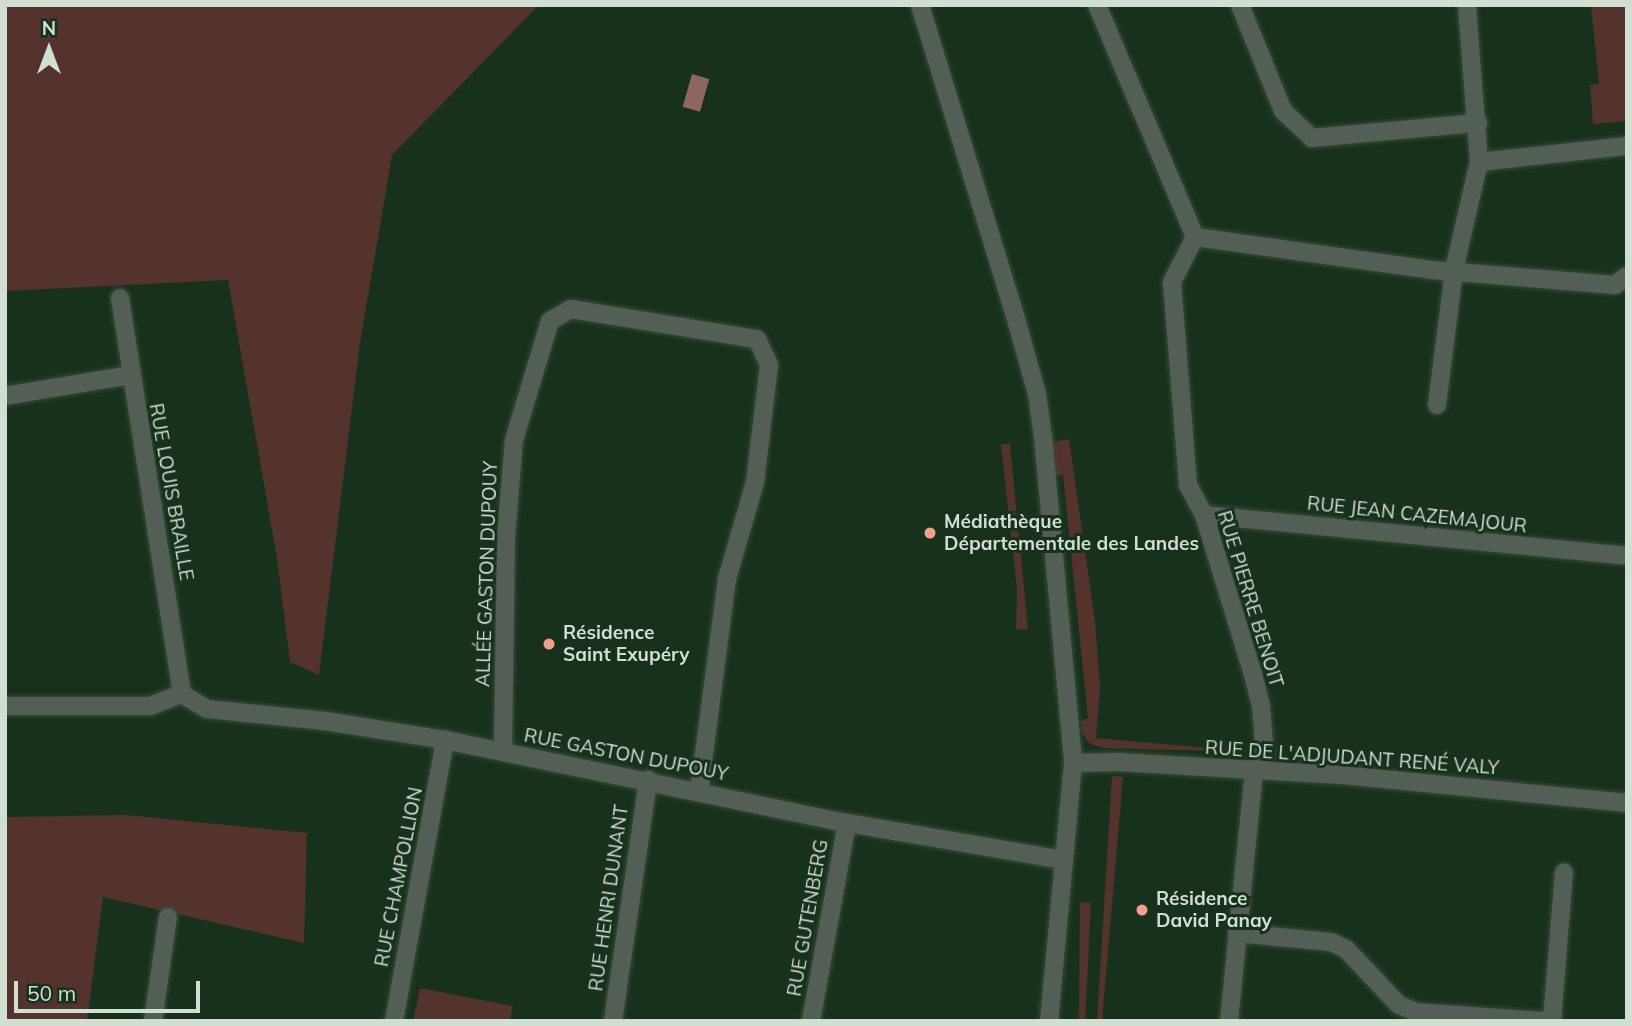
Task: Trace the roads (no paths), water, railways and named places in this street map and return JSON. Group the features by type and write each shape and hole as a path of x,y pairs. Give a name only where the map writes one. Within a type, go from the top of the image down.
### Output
{"street":[{"path":"920,5 1037,394 1073,763 1049,1021"},
{"path":"1097,5 1195,237 1432,270 1615,285 1627,276"},
{"path":"1240,5 1283,111 1312,138 1478,123"},
{"path":"1437,405 1454,270 1479,162 1467,5"},
{"path":"1479,162 1627,146"},
{"name":"RUE PIERRE BENOIT","path":"1195,237 1172,282 1188,485 1204,515 1261,706 1265,754 1254,771 1229,1021"},
{"name":"RUE LOUIS BRAILLE","path":"120,298 181,694"},
{"name":"ALLÉE GASTON DUPOUY","path":"503,752 506,537 514,440 550,321 571,309 757,340 769,365 755,482 727,579 699,791"},
{"path":"5,397 130,375"},
{"name":"RUE JEAN CAZEMAJOUR","path":"1204,515 1627,556"},
{"path":"5,706 150,706 181,694"},
{"name":"RUE GASTON DUPOUY","path":"181,694 207,709 325,721 445,740 847,823 1065,860"},
{"name":"RUE CHAMPOLLION","path":"394,1021 445,740"},
{"name":"RUE DE L'ADJUDANT RENÉ VALY","path":"1073,763 1118,762 1342,775 1627,803"},
{"name":"RUE HENRI DUNANT","path":"613,1021 648,780"},
{"name":"RUE GUTENBERG","path":"811,1021 847,823"},
{"path":"1552,1021 1564,872"},
{"path":"152,1021 168,917"},
{"path":"1237,933 1331,942 1346,949 1399,1005 1416,1012 1543,1021"}],"place":[{"name":"Médiathèque Départementale des Landes","path":"930,533"},
{"name":"Résidence Saint Exupéry","path":"549,644"},
{"name":"Résidence David Panay","path":"1142,910"}]}
